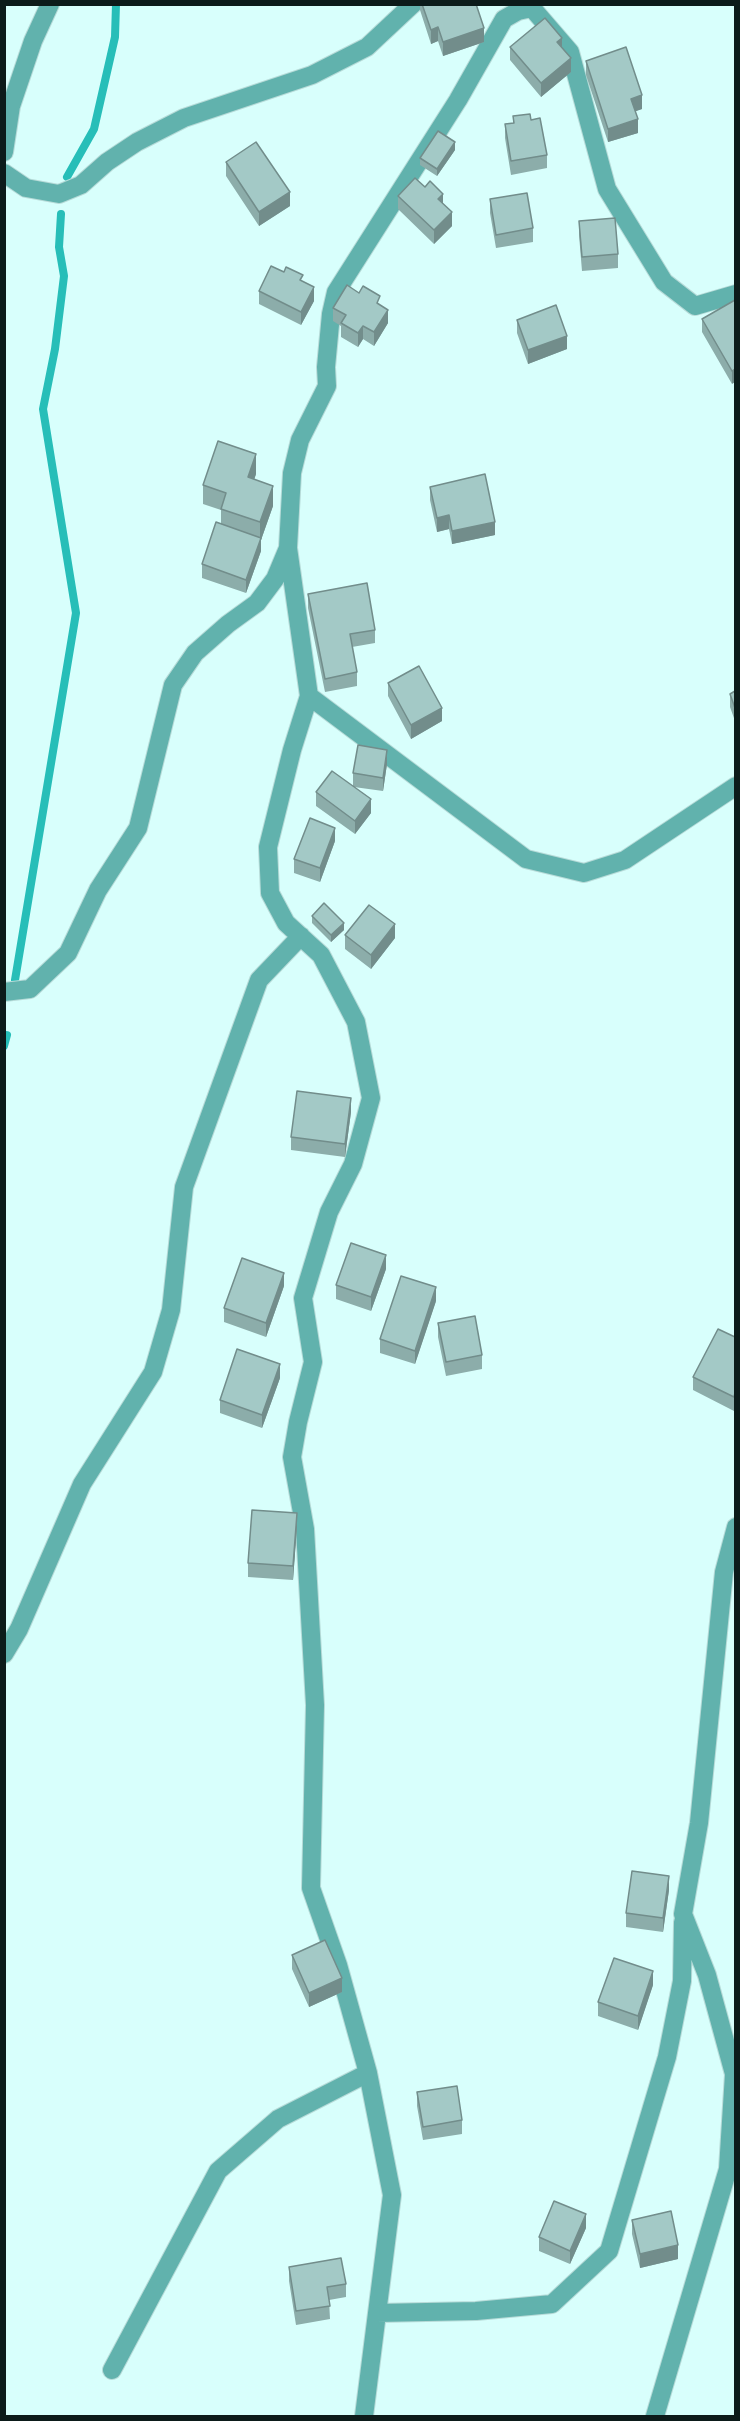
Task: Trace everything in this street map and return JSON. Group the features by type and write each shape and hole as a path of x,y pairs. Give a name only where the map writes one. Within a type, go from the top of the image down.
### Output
{"street":[{"path":"4,152 11,106 33,41 50,4"},
{"path":"4,173 26,188 59,194 81,185 106,162 129,147 184,118 312,75 368,46 413,4"},
{"path":"364,2416 392,2195 368,2073 338,1965 311,1888 315,1705 305,1529 292,1457 312,1362 303,1298 329,1212 353,1164 371,1098 356,1022 321,955 286,923 270,893 268,847 292,750 309,696 288,548 292,473 300,440 327,386 328,346 336,292 458,100 504,19 528,6 570,52 607,189 664,282 695,306 735,294"},
{"path":"4,992 30,988 68,953 98,890 138,828 173,685 195,652 257,603 275,579 288,548"},
{"path":"309,696 526,859 584,873 625,860 735,786"},
{"path":"4,1654 19,1629 82,1484 153,1372 171,1310 184,1187 259,980 301,936"},
{"path":"377,2313 476,2311 552,2304 609,2251 667,2057 682,1981 683,1914 699,1824 724,1572 735,1527"},
{"path":"655,2416 728,2169 734,2074 708,1975 683,1914"},
{"path":"112,2370 218,2170 278,2119 368,2073"}],"building":[{"path":"422,4 476,4 484,28 443,42 438,27 431,30"},
{"path":"545,18 562,38 557,42 571,58 541,83 510,47"},
{"path":"626,47 642,95 631,99 638,119 608,129 586,61"},
{"path":"530,114 531,120 540,118 547,155 511,161 505,124 514,123 513,116"},
{"path":"438,131 455,142 437,169 420,158"},
{"path":"256,142 290,192 259,212 226,162"},
{"path":"415,178 425,187 430,181 443,194 438,199 452,212 434,230 398,196"},
{"path":"527,193 533,228 496,235 490,199"},
{"path":"615,218 618,254 582,257 579,221"},
{"path":"271,266 284,272 286,267 303,275 300,280 314,287 301,312 259,291"},
{"path":"347,285 359,293 363,286 380,296 377,303 388,310 374,332 363,326 358,333 341,323 346,315 333,308"},
{"path":"735,300 735,369 732,371 702,319"},
{"path":"556,305 567,336 528,350 517,320"},
{"path":"218,441 256,454 248,477 273,486 260,522 221,509 226,493 203,485"},
{"path":"485,474 495,522 452,531 449,515 437,518 430,487"},
{"path":"216,522 261,538 246,580 202,564"},
{"path":"367,583 375,630 350,634 357,672 325,679 308,594"},
{"path":"419,666 442,708 411,725 388,683"},
{"path":"735,691 735,708 730,694"},
{"path":"358,745 387,750 383,778 353,773"},
{"path":"332,771 371,799 355,821 316,792"},
{"path":"310,818 335,828 320,868 294,859"},
{"path":"324,903 344,923 331,935 312,916"},
{"path":"369,905 395,924 371,955 345,935"},
{"path":"297,1091 351,1098 345,1144 291,1137"},
{"path":"351,1243 386,1255 371,1297 336,1285"},
{"path":"242,1258 284,1273 266,1323 224,1308"},
{"path":"401,1276 436,1287 415,1351 380,1339"},
{"path":"475,1316 482,1355 446,1362 438,1323"},
{"path":"718,1329 735,1337 734,1397 693,1377"},
{"path":"237,1349 280,1364 262,1415 220,1400"},
{"path":"252,1510 297,1513 293,1566 248,1563"},
{"path":"632,1871 669,1876 663,1918 626,1913"},
{"path":"325,1940 342,1978 309,1993 292,1955"},
{"path":"614,1958 653,1971 638,2016 598,2002"},
{"path":"457,2086 462,2120 423,2127 417,2092"},
{"path":"554,2201 586,2214 570,2251 539,2237"},
{"path":"671,2211 678,2245 640,2254 632,2220"},
{"path":"341,2258 346,2284 327,2287 330,2306 296,2311 289,2267"}],"waterway":[{"path":"67,177 94,129 115,37 116,4"},
{"path":"15,980 76,613 43,409 55,349 64,276 59,247 61,214"},
{"path":"4,1046 7,1035"}]}
